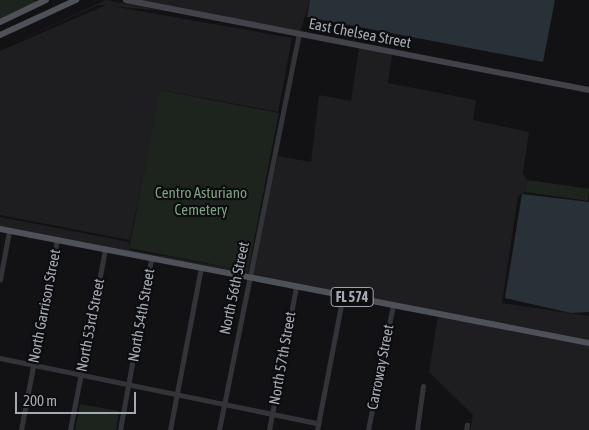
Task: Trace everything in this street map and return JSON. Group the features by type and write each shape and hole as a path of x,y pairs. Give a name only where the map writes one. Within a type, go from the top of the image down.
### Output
{"main road":[{"path":"0,22 46,0"},
{"path":"0,35 76,0"},
{"name":"FL 574","path":"0,229 589,343"}],"street":[{"path":"46,0 53,11"},
{"name":"East Chelsea Street","path":"126,0 589,90"},
{"name":"North 56th Street","path":"219,430 248,278 299,34"},
{"path":"0,280 9,231"},
{"name":"North Garrison Street","path":"21,430 57,240"},
{"name":"North 53rd Street","path":"70,430 105,250"},
{"name":"North 54th Street","path":"120,430 151,259"},
{"path":"170,430 200,268"},
{"name":"North 57th Street","path":"269,430 296,287"},
{"path":"317,430 343,296"},
{"name":"Carroway Street","path":"368,430 393,305"},
{"path":"0,358 318,423"},
{"path":"417,430 423,386"}],"shaded area":[{"path":"106,0 165,11 98,5 0,49"},
{"path":"137,0 310,0 300,32"},
{"path":"310,0 555,0 543,62 307,17"},
{"path":"106,5 292,38 278,112 161,90 130,240 0,215 0,51"},
{"path":"359,48 392,55 388,83 476,100 473,120 529,132 523,173 527,180 525,192 518,196 502,303 589,316 589,340 251,276 278,156 311,162 319,95 351,101"},
{"path":"522,194 589,202 589,312 571,313 505,298"},
{"path":"0,217 129,242 130,250 248,271 247,275 0,227"},
{"path":"438,316 589,345 589,430 470,430 473,415 429,372"}],"green space":[{"path":"0,0 34,0 36,2 0,19"},
{"name":"Centro Asturiano Cemetery","path":"160,90 279,113 248,271 129,248"},
{"path":"527,180 589,189 588,201 525,192"},
{"path":"80,404 119,411 116,430 75,430"}]}
